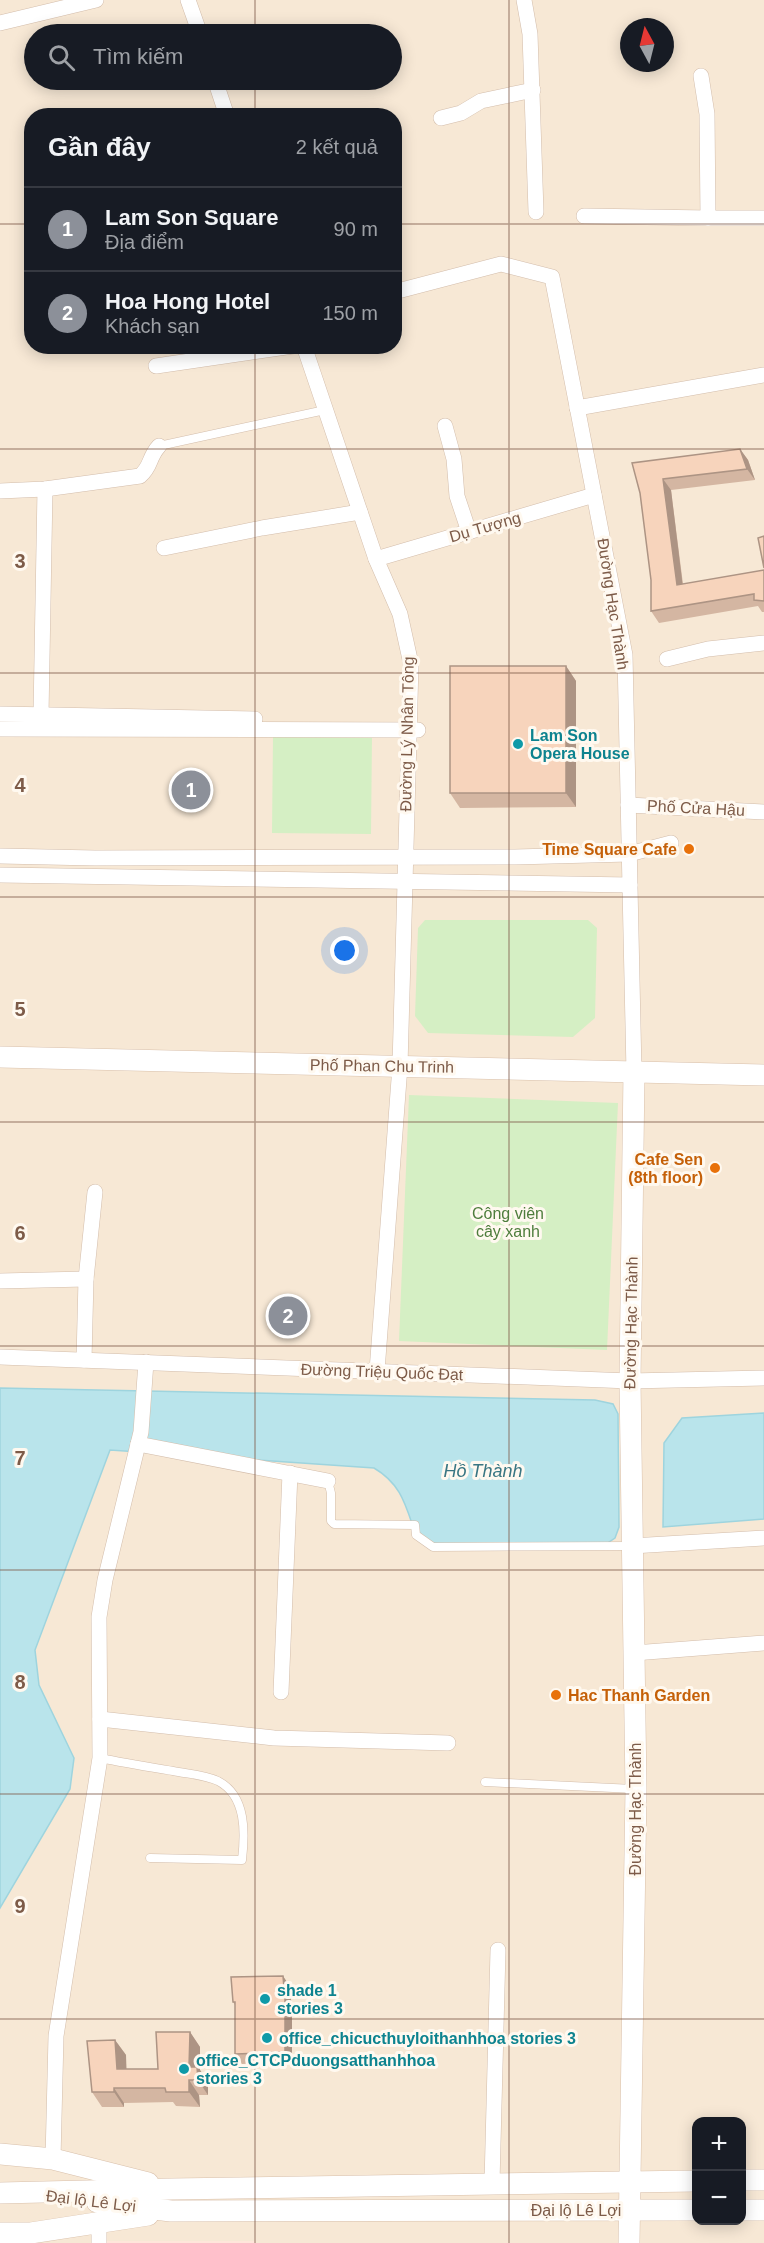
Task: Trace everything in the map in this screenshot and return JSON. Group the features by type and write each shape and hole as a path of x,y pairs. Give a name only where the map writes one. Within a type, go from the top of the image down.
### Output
{"street":[{"path":"0,23 96,0"},
{"path":"188,0 196,24"},
{"path":"524,0 530,34 536,212"},
{"path":"700,76 707,114 708,218"},
{"path":"218,90 224,108"},
{"path":"441,118 462,113 481,101 532,90"},
{"path":"584,216 764,218"},
{"name":"Đường Hạc Thành","path":"402,290 501,264 552,277 625,655 634,1072 630,1381 636,1789 629,2243"},
{"path":"156,366 238,354"},
{"name":"Đường Lý Nhân Tông","path":"307,354 376,559 400,614 411,664 412,728 404,856 400,1066 377,1371"},
{"path":"577,408 764,375"},
{"path":"445,426 454,459 457,496 469,532"},
{"path":"0,491 45,489 140,476 148,469 152,454 159,446"},
{"path":"41,715 45,489"},
{"name":"Dụ Tượng","path":"376,559 594,495"},
{"path":"164,548 262,528 360,512"},
{"path":"667,659 708,649 764,643"},
{"path":"0,714 412,728"},
{"path":"0,729 412,728"},
{"name":"Phố Cửa Hậu","path":"628,805 764,812"},
{"path":"0,856 515,857 629,854 671,843"},
{"path":"0,875 630,885"},
{"name":"Phố Phan Chu Trinh","path":"0,1057 764,1074"},
{"path":"84,1360 86,1279 95,1192"},
{"path":"0,1281 86,1279"},
{"name":"Đường Triệu Quốc Đạt","path":"0,1357 630,1381 764,1378"},
{"path":"53,2159 56,2036 100,1758 99,1617 105,1580 139,1438 146,1362"},
{"path":"139,1438 328,1481"},
{"path":"281,1692 290,1473"},
{"path":"632,1546 764,1538"},
{"path":"634,1653 764,1643"},
{"path":"100,1719 274,1738 448,1743"},
{"path":"492,2183 498,1950"},
{"path":"0,2154 53,2159 172,2189"},
{"path":"746,2180 764,2180"},
{"name":"Đại lộ Lê Lợi","path":"29,2194 172,2189 692,2181"},
{"path":"0,2193 29,2194"},
{"name":"Đại lộ Lê Lợi","path":"29,2194 171,2211 692,2210"},
{"path":"746,2210 764,2210"},
{"path":"0,2233 99,2233 171,2211"}],"lane":[{"path":"159,446 326,410"},
{"path":"328,1481 331,1494 330,1517 334,1524 415,1525 416,1535 433,1547 632,1546"},
{"path":"100,1758 205,1777 226,1786 242,1814 245,1830 242,1860 150,1858"},
{"path":"485,1782 636,1789"}],"shaded area":[{"path":"0,0 764,0 764,2243 0,2243"},
{"path":"104,2241 255,2241 255,2243 104,2243"}],"green space":[{"path":"273,735 372,736 371,834 272,833"},
{"path":"425,920 588,920 597,928 595,1018 573,1037 428,1033 415,1016 418,928"},
{"name":"Công viên cây xanh","path":"409,1095 618,1103 607,1350 399,1341"}],"water":[{"name":"Hồ Thành","path":"0,1388 595,1400 613,1404 618,1414 619,1527 615,1538 603,1546 437,1545 417,1538 402,1498 391,1482 374,1468 110,1450 35,1650 39,1685 74,1758 70,1789 0,1908"},
{"path":"764,1413 764,1519 663,1527 664,1443 682,1418"}],"building":[{"path":"740,449 747,469 663,479 677,585 764,570 764,601 754,600 754,594 651,611 651,580 640,493 632,463"},
{"path":"764,536 764,568 758,538"},
{"name":"Lam Son Opera House","path":"450,666 566,666 566,793 450,793"},
{"path":"283,1976 285,2052 235,2054 235,2002 233,2002 231,1977"},
{"path":"156,2032 190,2032 189,2067 197,2067 198,2080 189,2080 189,2092 166,2092 165,2088 114,2088 114,2092 92,2092 87,2041 115,2040 117,2069 158,2069"}],"place":[{"name":"Lam Son Opera House","path":"518,744"},
{"name":"Lam Son Square","path":"191,790"},
{"name":"Time Square Cafe","path":"689,849"},
{"name":"Cafe Sen (8th floor)","path":"715,1168"},
{"name":"Hoa Hong Hotel","path":"288,1316"},
{"name":"Hac Thanh Garden","path":"556,1695"},
{"name":"shade 1 stories 3","path":"265,1999"},
{"name":"office_chicucthuyloithanhhoa stories 3","path":"267,2038"},
{"name":"office_CTCPduongsatthanhhoa stories 3","path":"184,2069"}]}
